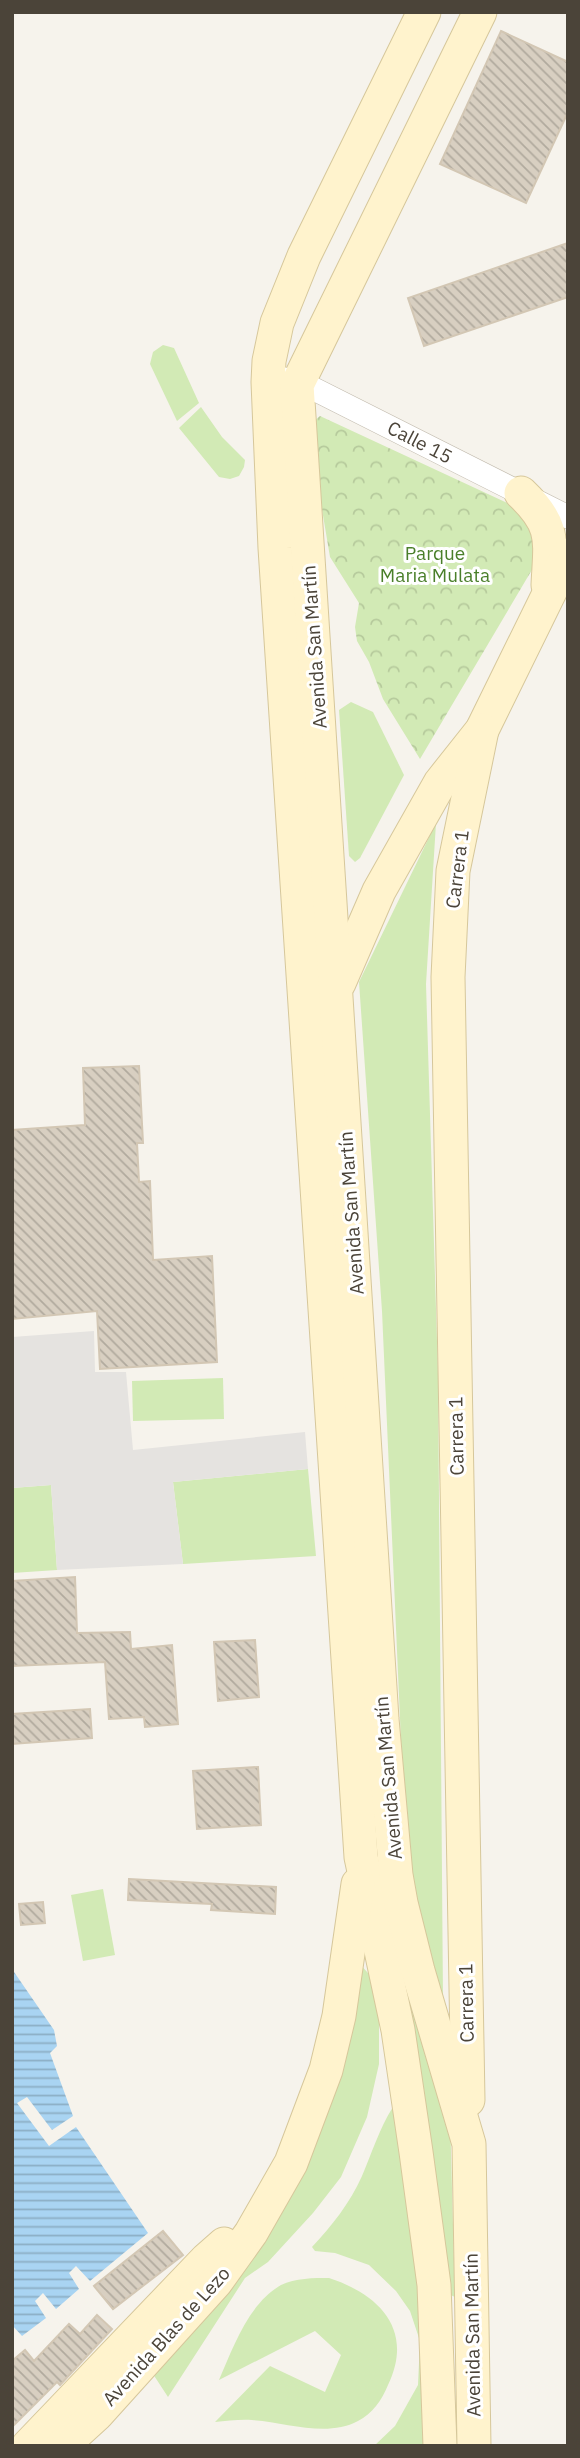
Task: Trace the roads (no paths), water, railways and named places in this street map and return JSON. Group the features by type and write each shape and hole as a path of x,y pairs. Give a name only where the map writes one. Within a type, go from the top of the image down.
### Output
{"main road":[{"name":"Avenida San Martín","path":"424,12 304,256 285,300 271,346 283,383 337,987 382,1719 396,1875 415,1959 469,2144 474,2446"},
{"name":"Avenida San Martín","path":"440,2446 434,2285 420,2178 398,2031 361,1857 275,548 283,383 480,12"},
{"path":"521,493 544,519 550,535 548,594"},
{"name":"Carrera 1","path":"306,1023 337,987 379,891 440,783 482,730 568,555"},
{"name":"Carrera 1","path":"469,2144 448,977 453,871 482,730"},
{"name":"Avenida Blas de Lezo","path":"62,2446 97,2414 197,2305 234,2258 291,2163 326,2070 339,2017 361,1857"},
{"path":"28,2446 207,2259 266,2208"}],"street":[{"name":"Calle 15","path":"283,383 314,389 568,517"}],"water":[{"path":"12,1969 54,2030 57,2046 50,2053 73,2116 52,2130 27,2097 17,2103 49,2146 76,2127 148,2233 90,2281 76,2266 69,2273 79,2289 56,2309 43,2293 35,2301 46,2318 22,2336 12,2325"}],"park label":[{"name":"Parque Maria Mulata","path":"435,564"}]}
